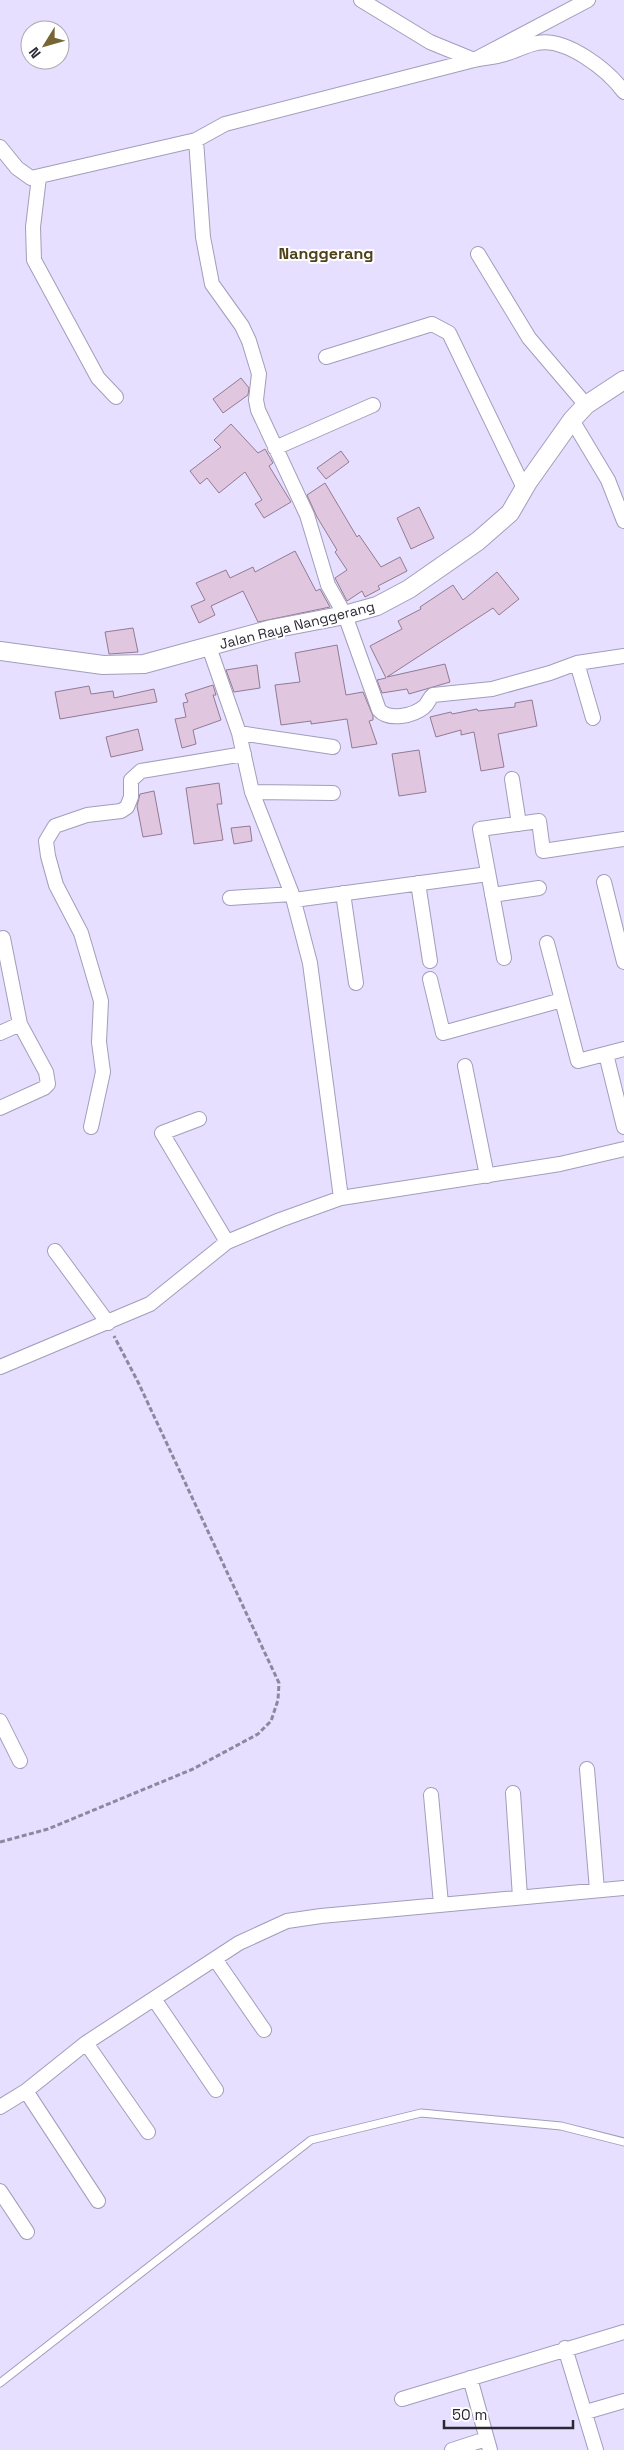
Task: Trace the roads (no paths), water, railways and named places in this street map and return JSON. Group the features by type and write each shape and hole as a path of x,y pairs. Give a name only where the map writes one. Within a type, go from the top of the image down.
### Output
{"street":[{"path":"361,0 430,42 474,60"},
{"path":"474,60 588,0"},
{"path":"0,147 17,168 31,178 39,177 196,140 225,124 474,60 505,54 539,42 559,44 603,70 624,92"},
{"path":"196,140 203,237 212,284 242,326 249,340 259,374 256,400 258,410 307,515 328,585 345,615 379,710 387,716 401,716 423,708 433,695 492,689 550,673 577,663 624,656"},
{"path":"39,177 33,227 34,260 98,378 116,397"},
{"path":"478,254 529,338 586,405"},
{"path":"326,357 432,324 449,333 524,488"},
{"name":"Jalan Raya Nanggerang","path":"0,651 103,665 144,664 272,629 345,615 378,606 409,589 478,541 510,513 524,488 572,420 586,405 624,380"},
{"path":"275,448 373,405"},
{"path":"572,420 608,480 624,522"},
{"path":"209,647 239,733 252,792 293,897 310,963 341,1198"},
{"path":"577,663 593,718"},
{"path":"239,733 333,747"},
{"path":"91,1127 103,1072 100,1042 100,1001 80,933 56,885 46,847 48,834 55,826 87,816 120,811 127,807 131,797 131,780 141,771 244,754"},
{"path":"512,780 519,824"},
{"path":"252,792 333,793"},
{"path":"504,958 480,829 539,821 543,851 624,839"},
{"path":"230,898 293,897 343,893 488,874"},
{"path":"604,882 624,962"},
{"path":"418,883 430,961"},
{"path":"492,895 538,888"},
{"path":"343,893 356,983"},
{"path":"0,1108 44,1088 48,1084 46,1072 20,1024 3,938"},
{"path":"547,943 578,1061 624,1049"},
{"path":"430,979 443,1033 562,1000"},
{"path":"0,1033 20,1024"},
{"path":"606,1054 624,1124"},
{"path":"465,1066 487,1176"},
{"path":"199,1119 162,1133 227,1242"},
{"path":"0,1367 150,1304 227,1242 341,1198 560,1164 624,1149"},
{"path":"55,1251 108,1323"},
{"path":"0,1720 20,1761"},
{"path":"587,1769 597,1890"},
{"path":"513,1793 520,1897"},
{"path":"431,1795 441,1904"},
{"path":"0,2107 26,2091 86,2043 239,1943 287,1921 441,1904 624,1888"},
{"path":"215,1959 264,2030"},
{"path":"154,1999 216,2090"},
{"path":"86,2043 148,2132"},
{"path":"26,2091 98,2200"},
{"path":"0,2191 27,2232"},
{"path":"402,2399 565,2348 624,2332"},
{"path":"565,2348 596,2450"},
{"path":"452,2450 488,2444 470,2378"},
{"path":"586,2412 624,2401"}],"lane":[{"path":"0,2384 311,2140 421,2114 561,2126 624,2142"}],"district":[{"name":"Nanggerang","path":"326,253"}]}
